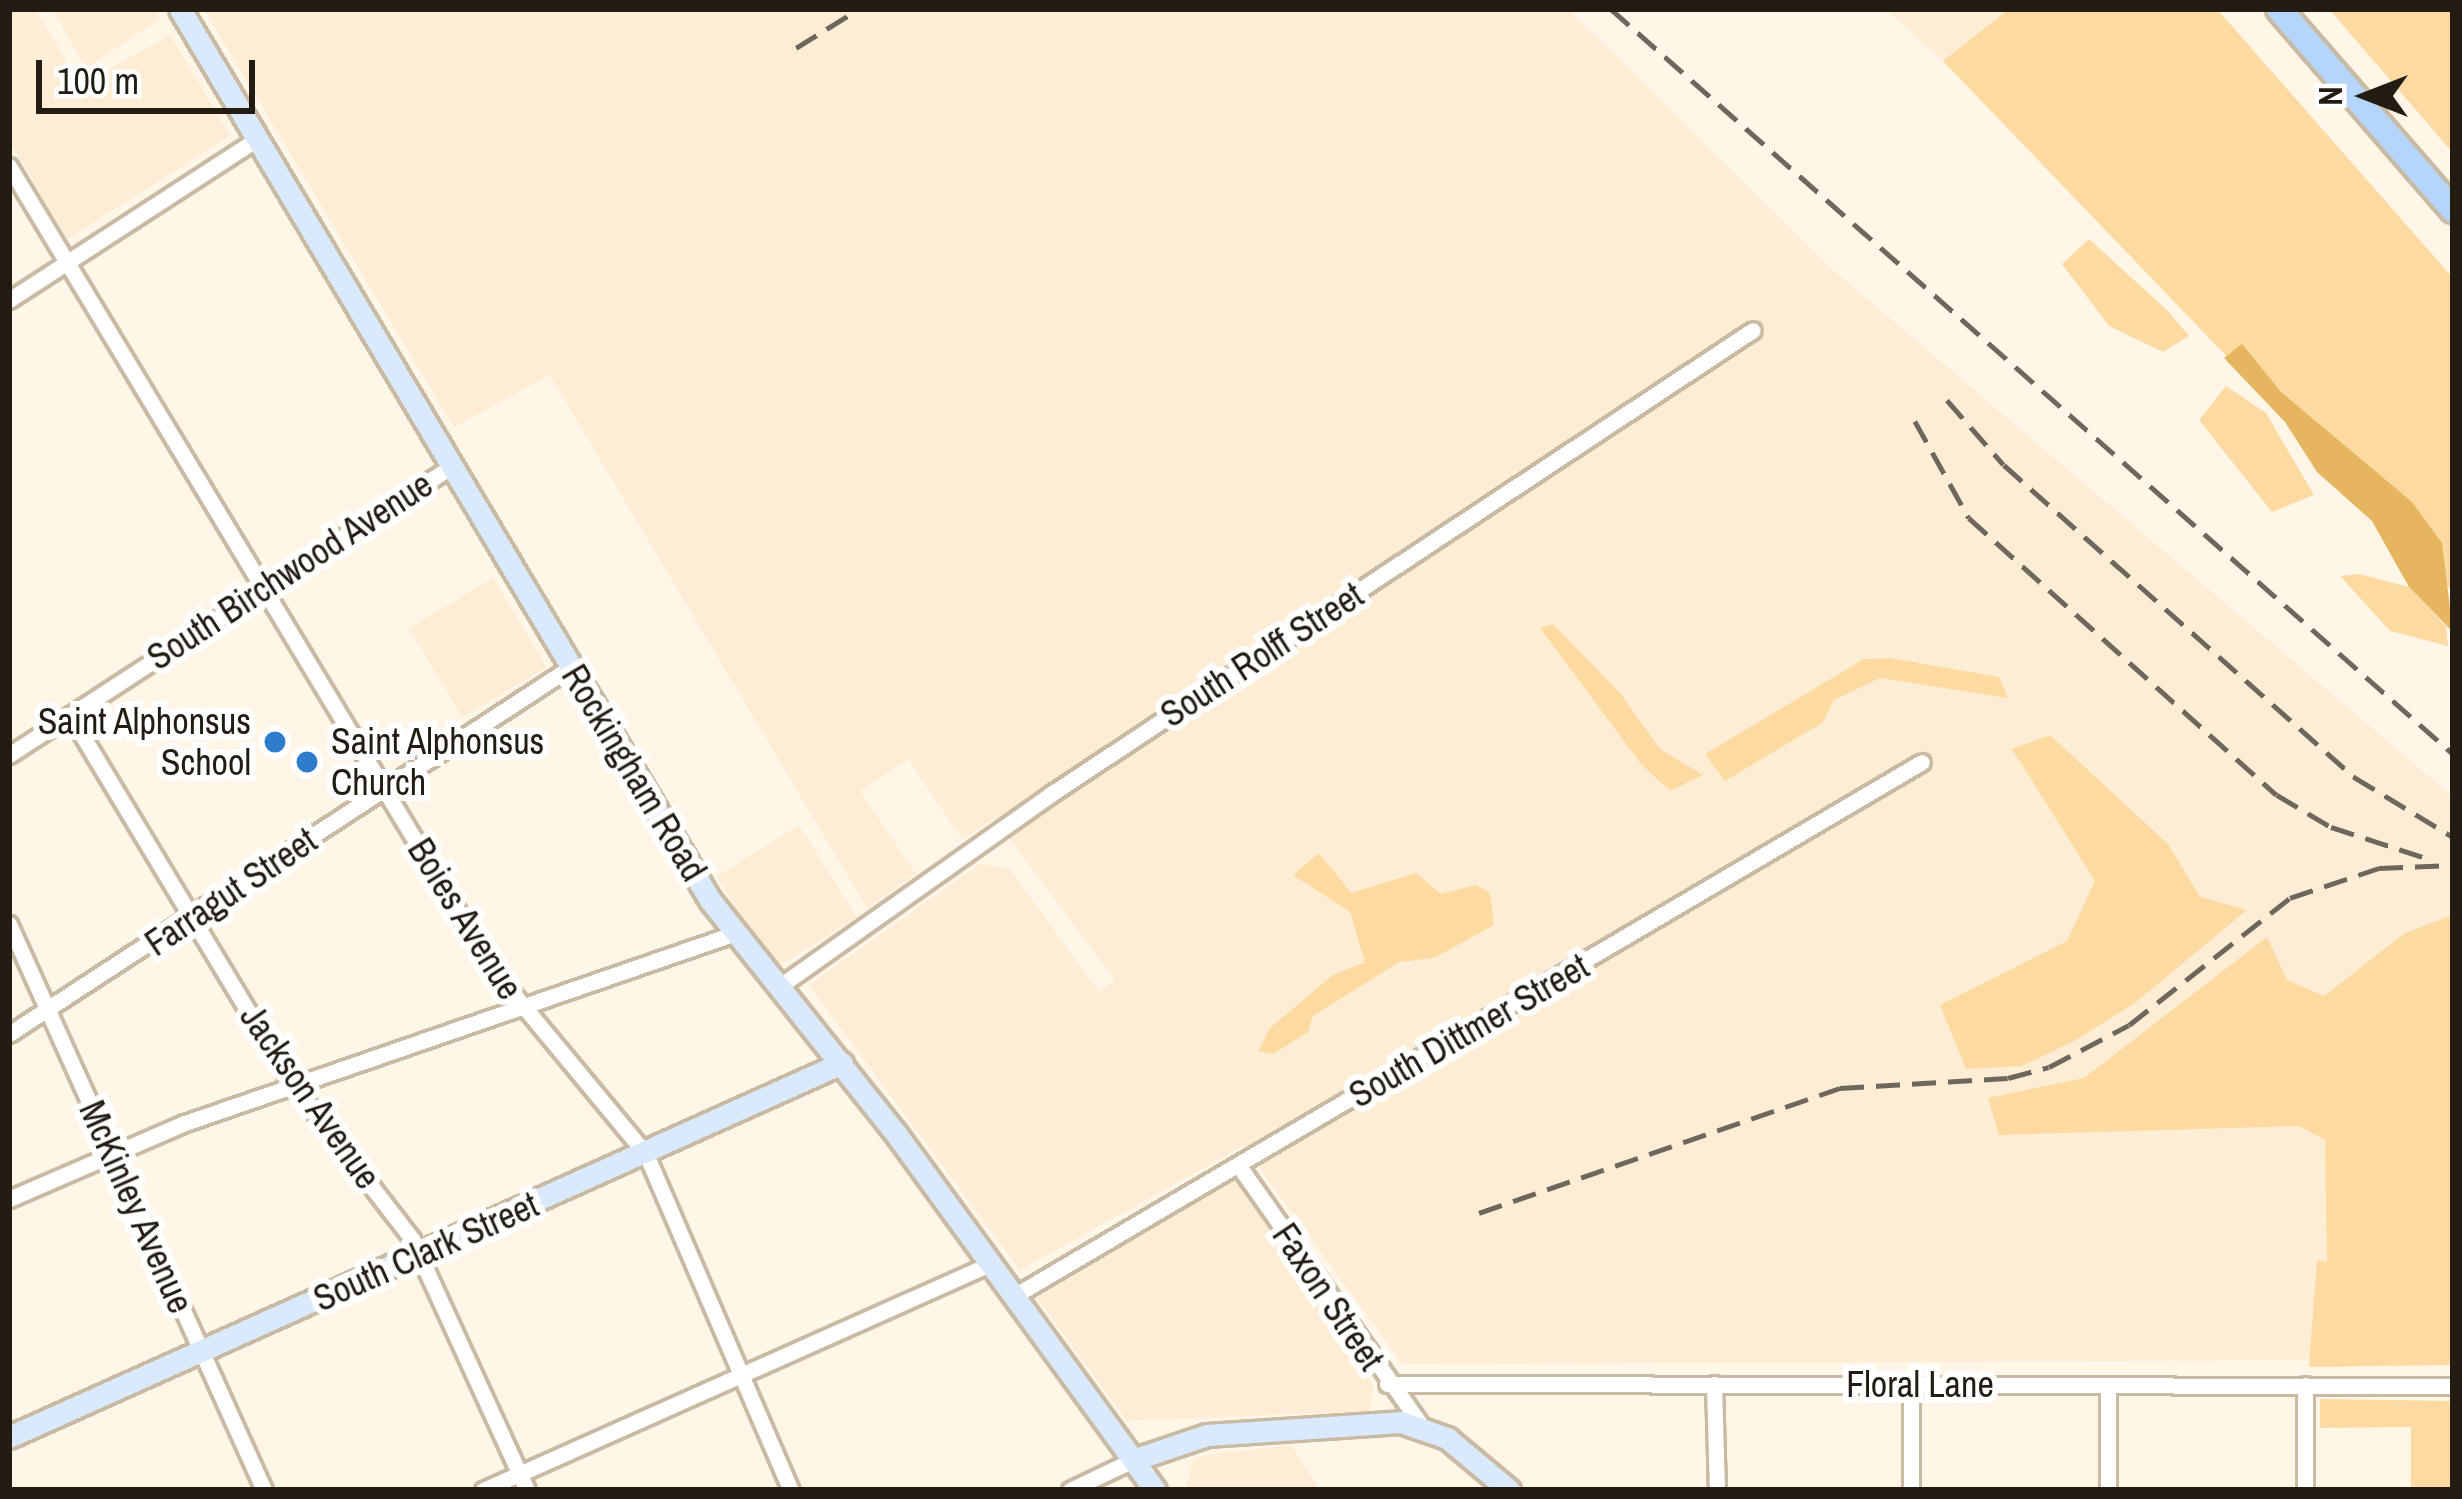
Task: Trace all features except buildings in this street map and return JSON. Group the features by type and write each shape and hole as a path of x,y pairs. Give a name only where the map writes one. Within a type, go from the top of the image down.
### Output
{"main road":[{"path":"2279,9 2453,209"}],"street":[{"name":"Rockingham Road","path":"180,9 733,934 842,1063 1155,1490"},
{"path":"9,300 258,138"},
{"name":"Boies Avenue","path":"9,166 518,1004 646,1154 791,1490"},
{"name":"South Rolff Street","path":"776,988 1051,794 1753,330"},
{"name":"South Birchwood Avenue","path":"9,755 452,466"},
{"name":"Farragut Street","path":"9,1034 571,667"},
{"name":"Jackson Avenue","path":"70,715 297,1089 420,1256 524,1482"},
{"name":"South Dittmer Street","path":"1013,1297 1922,762"},
{"name":"McKinley Avenue","path":"9,924 264,1490"},
{"path":"9,1199 110,1151 297,1089 518,1004 733,934"},
{"name":"South Clark Street","path":"9,1437 842,1063"},
{"name":"Faxon Street","path":"1239,1166 1387,1384 1421,1425"},
{"path":"483,1490 524,1482 740,1372 990,1264"},
{"name":"Floral Lane","path":"1387,1384 2453,1386"},
{"path":"1714,1384 1717,1490"},
{"path":"1911,1385 1911,1490"},
{"path":"2108,1385 2108,1490"},
{"path":"2305,1385 2305,1490"},
{"path":"1070,1490 1133,1460 1207,1435 1421,1425 1509,1490"}],"shaded area":[{"path":"9,9 35,9 81,85 170,35 230,136 67,239 9,140"},
{"path":"52,9 154,9 160,19 86,68"},
{"path":"204,9 1568,9 1833,270 2453,797 2453,915 2405,933 2323,1076 2330,1360 1403,1364 1243,1146 1020,1270 809,985 980,864 1009,868 1099,992 1115,980 995,819 962,839 908,759 860,791 916,874 867,908 550,375 454,427"},
{"path":"1886,9 2009,9 1943,61"},
{"path":"2009,9 2217,9 2453,278 2453,592 1943,61"},
{"path":"2329,9 2453,9 2453,153"},
{"path":"2089,239 2189,336 2163,352 2109,326 2062,264"},
{"path":"2242,344 2281,392 2412,502 2442,543 2453,632 2409,587 2372,521 2317,472 2285,422 2224,358"},
{"path":"2226,386 2266,413 2314,495 2272,512 2199,420"},
{"path":"2359,574 2409,587 2446,626 2448,646 2390,631 2340,576"},
{"path":"493,578 547,667 463,718 409,628"},
{"path":"1553,624 1620,693 1660,749 1703,775 1670,791 1641,764 1540,628"},
{"path":"1890,658 1999,677 2008,698 1880,678 1834,700 1822,723 1725,781 1705,754 1864,659"},
{"path":"2050,735 2168,844 2200,897 2247,910 2135,1003 2074,1041 2022,1066 1966,1069 1940,1005 2067,941 2095,881 2012,749"},
{"path":"799,825 857,917 775,969 717,876"},
{"path":"1319,853 1351,893 1416,873 1441,894 1476,885 1490,893 1494,925 1434,958 1399,962 1313,1016 1308,1032 1273,1054 1258,1051 1270,1028 1333,975 1365,962 1350,912 1293,875"},
{"path":"2453,915 2453,1365 2309,1367 2317,1260 2327,1262 2325,1140 2299,1126 1999,1135 1988,1098 2084,1078 2267,937 2287,980 2324,996 2405,933"},
{"path":"1234,1177 1374,1386 1369,1411 1127,1421 1037,1298"},
{"path":"2320,1399 2453,1401 2453,1490 2411,1490 2411,1427 2320,1428"},
{"path":"1291,1445 1320,1490 1185,1490 1194,1460 1205,1455"}],"railway":[{"path":"796,48 859,9"},
{"path":"1611,9 2453,754"},
{"path":"1947,400 2004,465 2354,777 2453,837"},
{"path":"1915,421 1969,518 2277,795 2331,827 2423,857"},
{"path":"1479,1213 1840,1088 2008,1078 2049,1067 2129,1025 2290,898 2379,868 2453,865"}],"place":[{"name":"Saint Alphonsus School","path":"275,742"},
{"name":"Saint Alphonsus Church","path":"307,762"}]}
